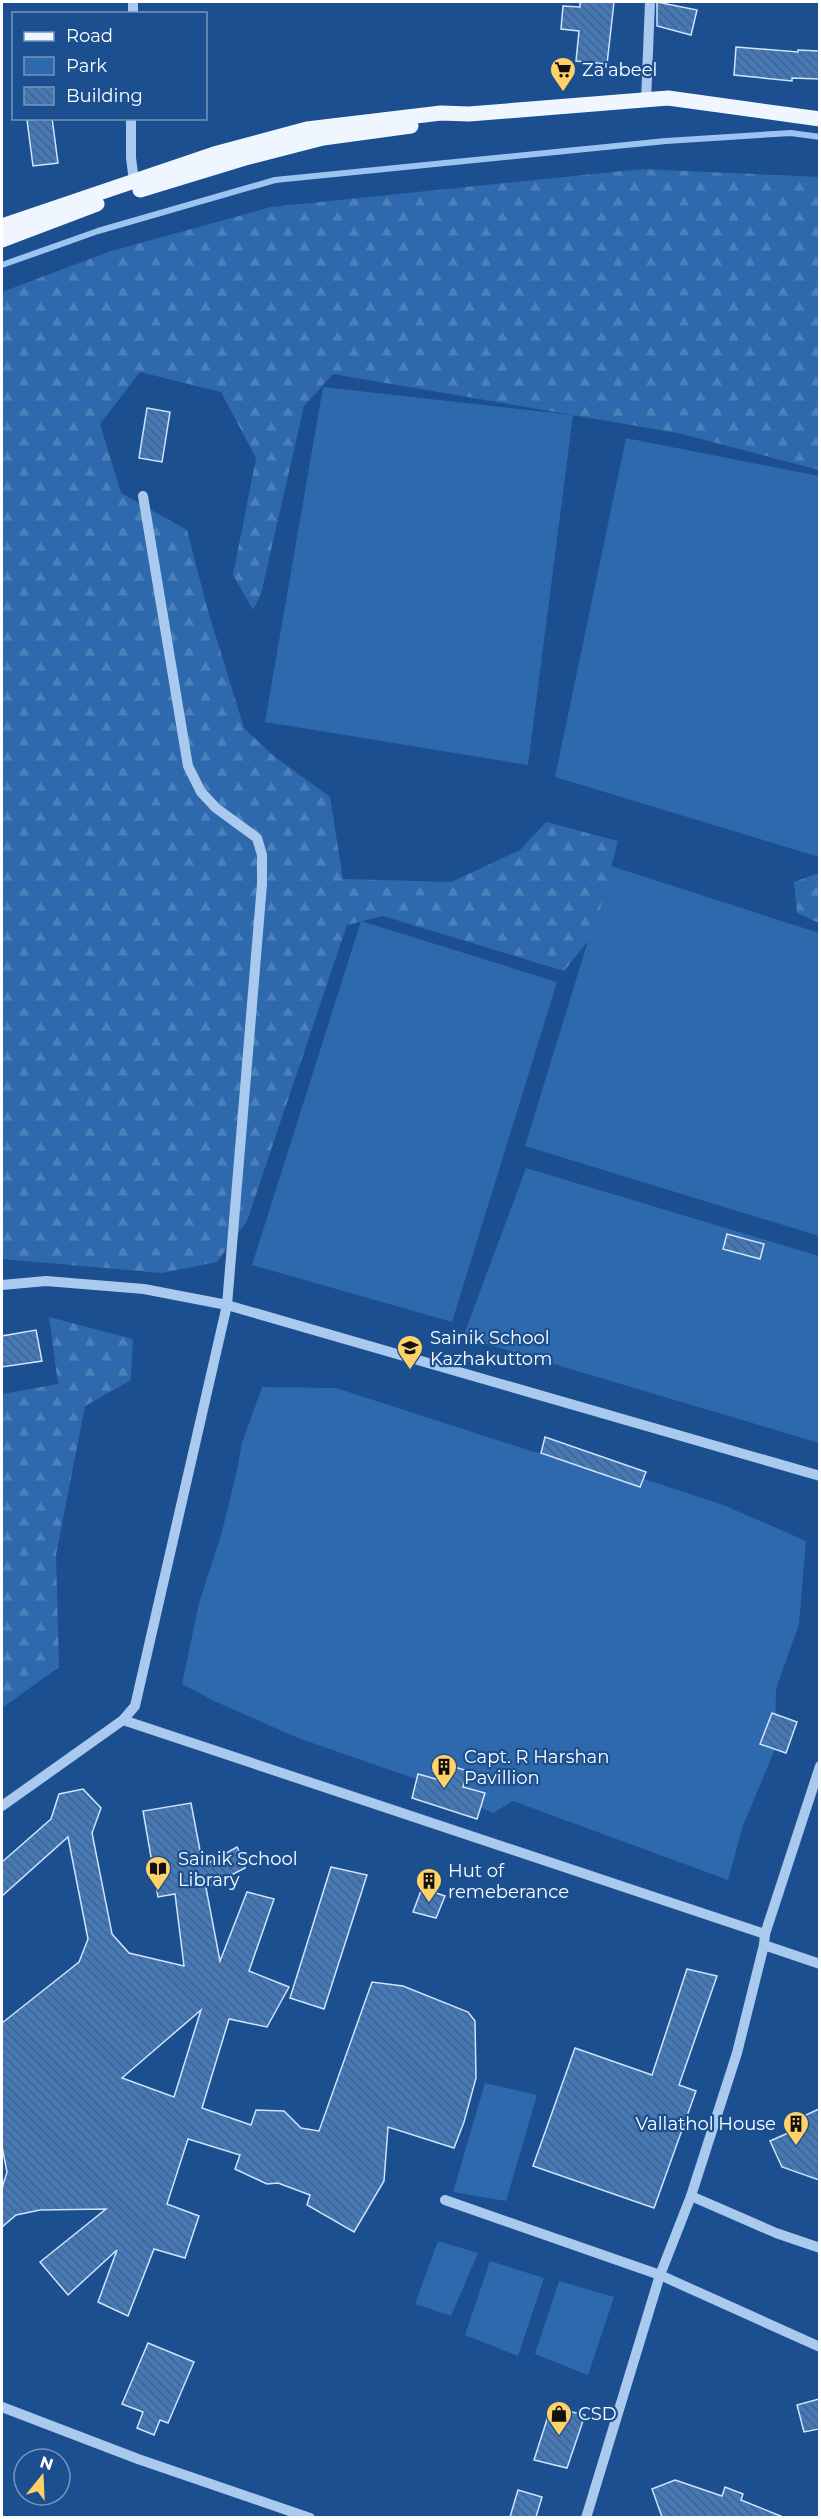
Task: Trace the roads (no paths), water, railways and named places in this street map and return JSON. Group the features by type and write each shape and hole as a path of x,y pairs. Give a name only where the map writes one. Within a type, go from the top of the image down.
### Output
{"main road":[{"path":"2,226 214,154 307,129 441,112 470,114 668,98 819,119"},
{"path":"2,240 131,192 245,158 322,138 443,122 470,114"}],"street":[{"path":"646,100 650,2"},
{"path":"131,120 131,158 134,181"},
{"path":"2,1806 123,1720 135,1706 227,1305 261,896 262,855 257,838 216,808 201,792 188,766 143,496"},
{"path":"2,1285 46,1281 144,1289 227,1305 819,1476"},
{"path":"123,1720 765,1940 819,1964"},
{"path":"586,2517 660,2275 691,2196 737,2053 765,1940 819,1766"},
{"path":"691,2196 776,2233 819,2248"},
{"path":"445,2200 660,2275 819,2347"},
{"path":"2,2407 138,2459 310,2517"}],"waterway":[{"path":"2,265 98,231 275,180 666,141 791,133 820,137"}],"place":[{"name":"Za'abeel","path":"563,93"},
{"name":"Sainik School Kazhakuttom","path":"410,1371"},
{"name":"Capt. R Harshan Pavillion","path":"444,1790"},
{"name":"Sainik School Library","path":"158,1892"},
{"name":"Hut of remeberance","path":"429,1904"},
{"name":"Vallathol House","path":"796,2147"},
{"name":"CSD","path":"559,2437"}]}
